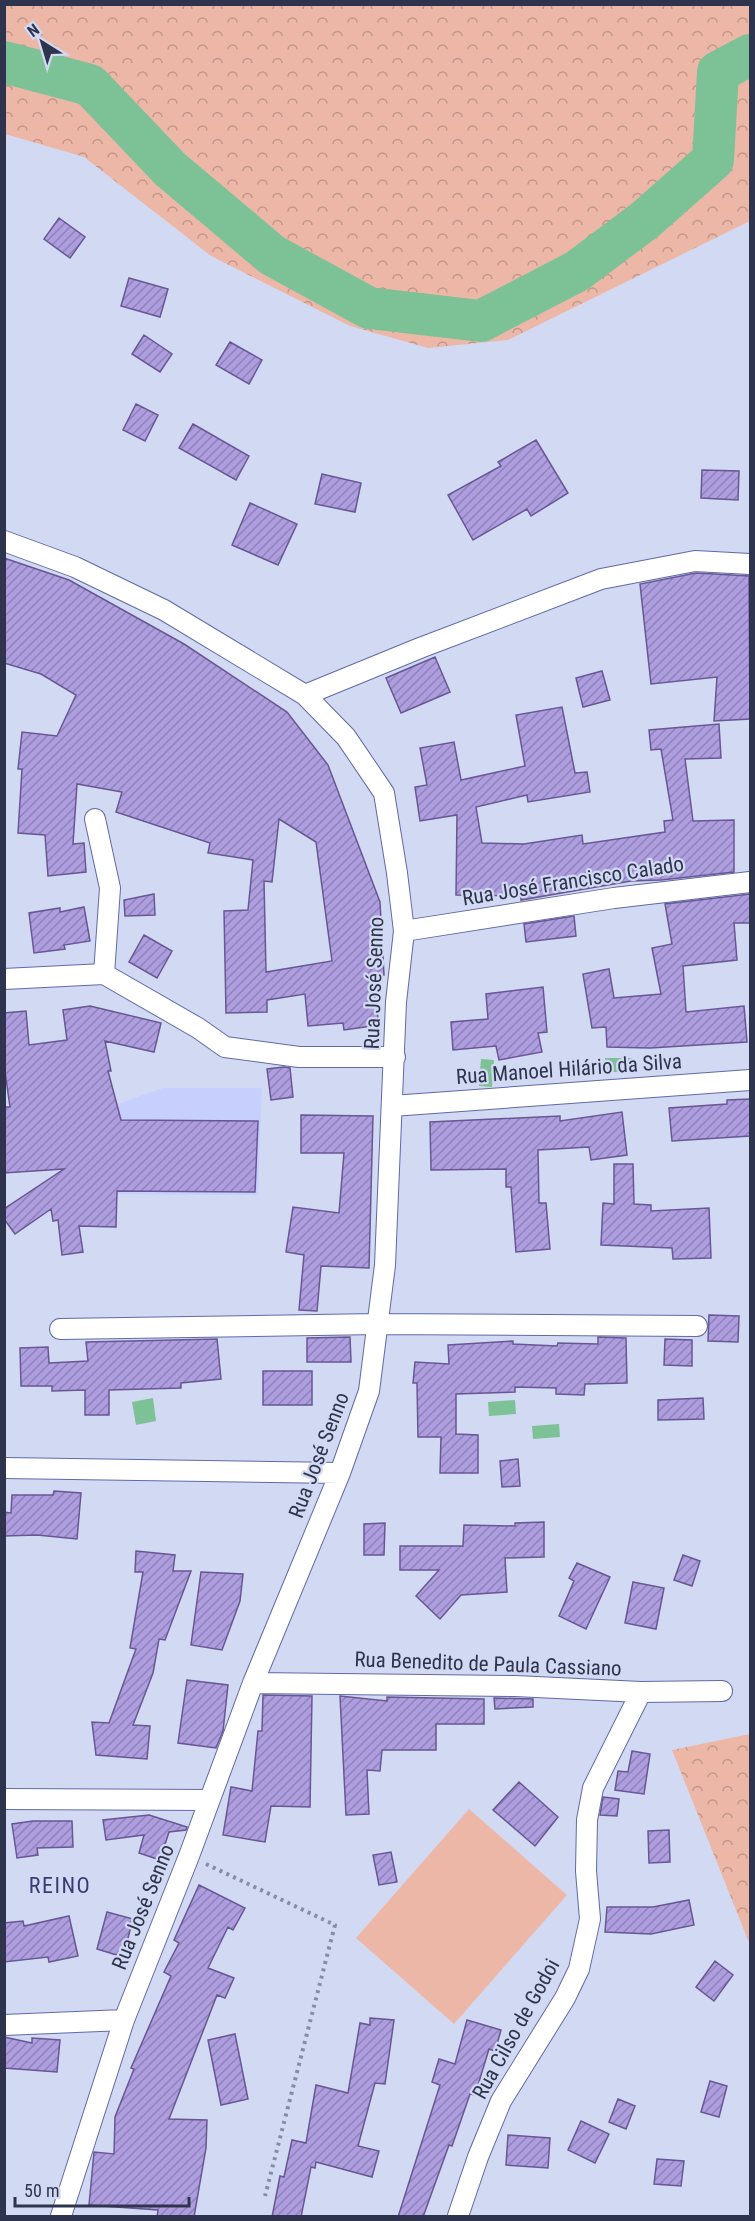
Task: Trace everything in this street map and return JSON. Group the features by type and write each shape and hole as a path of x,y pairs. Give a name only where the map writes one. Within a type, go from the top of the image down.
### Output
{"street":[{"name":"Rua José Senno","path":"4,541 75,567 164,610 305,695 346,737 384,794 398,873 404,932 396,1002 385,1265 369,1391 340,1473 253,1683 189,1856 124,2020 61,2217"},
{"path":"305,695 601,579 695,561 750,564"},
{"path":"95,819 110,888 104,974"},
{"name":"Rua José Francisco Calado","path":"404,932 614,898 750,882"},
{"path":"4,979 104,974 198,1028 225,1047 299,1057 395,1057"},
{"name":"Rua Manoel Hilário da Silva","path":"392,1106 750,1080"},
{"path":"60,1329 378,1324 697,1326"},
{"path":"4,1468 340,1473"},
{"name":"Rua Benedito de Paula Cassiano","path":"253,1683 515,1686 641,1692 722,1691"},
{"name":"Rua Cilso de Godoi","path":"458,2217 478,2157 501,2101 565,1998 579,1969 590,1919 586,1871 587,1830 593,1788 641,1692"},
{"path":"4,1799 209,1800"},
{"path":"4,2025 124,2020"}],"path":[{"path":"189,1856 335,1925 265,2196"}],"shaded area":[{"path":"605,1058 632,1058 632,1072 605,1072"},
{"path":"481,1059 494,1060 492,1087 479,1086"},
{"path":"163,1088 262,1088 258,1195 80,1194 81,1117"},
{"path":"153,1398 156,1421 136,1425 132,1402"},
{"path":"515,1400 516,1414 489,1416 488,1402"},
{"path":"559,1424 560,1437 533,1439 532,1426"}],"green space":[{"path":"5,4 750,5 750,221 508,340 428,348 350,326 211,256 84,157 5,134"},
{"path":"750,1734 750,1945 672,1750"},
{"path":"469,1809 567,1895 454,2024 356,1938"}],"building":[{"path":"59,218 85,237 70,258 44,239"},
{"path":"129,278 168,289 160,317 121,306"},
{"path":"144,335 172,354 160,372 132,354"},
{"path":"230,342 262,360 249,384 216,365"},
{"path":"136,404 158,415 145,441 123,430"},
{"path":"193,424 249,456 236,480 179,448"},
{"path":"536,440 568,493 531,516 527,509 473,540 448,495 501,466 498,462"},
{"path":"702,470 739,471 738,500 701,498"},
{"path":"322,474 361,483 355,512 315,504"},
{"path":"250,503 297,524 278,565 232,545"},
{"path":"4,558 69,580 184,644 287,712 328,765 380,902 384,975 372,976 379,1025 344,1030 343,1023 308,1026 305,994 267,1000 267,1012 226,1013 224,911 248,910 253,860 208,853 210,843 116,812 122,792 77,784 73,844 84,843 86,872 48,876 45,835 18,833 22,769 18,769 22,732 57,736 76,695 41,674 4,663","holes":["279,819 316,842 332,961 266,972 264,881 272,882"]},
{"path":"696,573 749,576 750,719 714,721 717,677 651,684 640,584"},
{"path":"435,657 450,692 401,713 386,678"},
{"path":"602,671 610,700 583,707 576,678"},
{"path":"562,707 575,773 587,772 590,792 528,802 527,795 476,807 482,843 524,844 582,835 583,844 665,832 664,821 673,820 661,749 651,750 649,730 719,724 721,758 685,759 693,821 734,820 734,872 631,881 521,900 521,896 456,895 457,815 420,821 415,787 427,785 420,748 454,742 461,780 525,766 516,715"},
{"path":"154,894 155,915 125,916 124,900"},
{"path":"750,894 750,923 734,923 737,960 683,966 686,1012 744,1006 747,1042 650,1048 607,1047 606,1027 592,1028 583,974 609,969 614,998 661,994 652,948 672,944 665,904"},
{"path":"84,907 90,941 64,945 65,949 34,953 29,913 60,908 60,912"},
{"path":"574,916 576,936 526,942 524,924"},
{"path":"144,935 172,951 157,978 129,962"},
{"path":"543,987 547,1032 538,1033 542,1052 499,1060 496,1046 453,1050 451,1022 488,1019 486,994"},
{"path":"90,1006 161,1023 154,1052 105,1041 111,1071 108,1071 121,1120 258,1121 255,1192 117,1191 116,1227 79,1226 83,1252 62,1255 58,1220 53,1221 51,1209 15,1234 4,1219 4,1209 64,1169 4,1173 4,1107 10,1107 4,1065 4,1013 26,1011 29,1045 67,1040 63,1010"},
{"path":"290,1068 293,1097 271,1100 267,1069"},
{"path":"750,1099 750,1136 672,1141 669,1108 727,1104 727,1100"},
{"path":"622,1112 627,1155 591,1160 589,1147 538,1150 539,1203 546,1203 550,1249 516,1252 511,1187 506,1187 506,1169 431,1170 430,1122 560,1116 560,1121"},
{"path":"301,1115 373,1116 369,1268 321,1266 317,1311 299,1310 304,1255 286,1252 293,1207 339,1213 344,1153 301,1153"},
{"path":"614,1164 633,1164 634,1204 651,1205 651,1211 709,1208 711,1258 673,1259 672,1248 601,1245 603,1203 614,1204"},
{"path":"709,1315 739,1316 738,1342 708,1341"},
{"path":"350,1337 351,1362 307,1362 307,1338"},
{"path":"598,1337 626,1338 627,1383 585,1384 584,1395 556,1394 556,1388 515,1387 515,1392 456,1394 456,1434 478,1435 478,1473 440,1473 441,1437 418,1437 417,1383 413,1383 415,1362 449,1364 448,1345 513,1341 513,1344 557,1346 558,1343 598,1344"},
{"path":"217,1339 221,1379 181,1383 181,1388 109,1390 109,1415 85,1415 85,1390 52,1391 52,1386 21,1386 20,1348 48,1347 49,1363 88,1361 86,1342"},
{"path":"665,1339 692,1340 692,1366 664,1365"},
{"path":"263,1371 312,1371 312,1405 263,1405"},
{"path":"703,1398 704,1419 658,1420 658,1400"},
{"path":"518,1459 520,1486 502,1487 500,1461"},
{"path":"54,1491 81,1493 77,1539 37,1535 4,1536 4,1512 11,1513 12,1495 53,1495"},
{"path":"544,1522 544,1557 505,1558 507,1592 461,1595 440,1619 416,1596 439,1570 400,1570 400,1546 463,1546 464,1525 515,1526 515,1523"},
{"path":"385,1523 384,1555 364,1555 364,1524"},
{"path":"136,1551 175,1555 173,1571 191,1571 165,1640 159,1639 153,1673 133,1725 150,1726 147,1759 96,1755 92,1722 109,1723 136,1649 130,1648 143,1572 135,1572"},
{"path":"683,1555 700,1561 692,1586 674,1580"},
{"path":"577,1563 610,1577 586,1629 559,1616 574,1581 569,1578"},
{"path":"201,1572 243,1574 240,1601 222,1650 191,1645"},
{"path":"633,1582 664,1588 656,1629 625,1623"},
{"path":"187,1680 228,1685 223,1731 216,1748 178,1743"},
{"path":"263,1695 312,1696 310,1807 271,1806 265,1842 223,1835 231,1787 252,1791 258,1731 262,1731"},
{"path":"340,1696 387,1701 387,1697 484,1699 484,1724 436,1724 436,1750 382,1750 380,1771 367,1770 369,1814 346,1815"},
{"path":"494,1698 533,1699 533,1707 495,1709"},
{"path":"632,1751 650,1754 644,1794 615,1790 618,1771 628,1772"},
{"path":"519,1782 558,1817 535,1846 493,1810"},
{"path":"603,1797 619,1799 617,1816 600,1815"},
{"path":"149,1815 187,1827 186,1830 169,1832 160,1860 139,1853 144,1835 106,1840 103,1820"},
{"path":"33,1821 72,1821 73,1847 37,1848 38,1855 17,1858 12,1824"},
{"path":"669,1830 670,1862 649,1863 648,1831"},
{"path":"391,1852 397,1882 379,1885 373,1855"},
{"path":"199,1885 245,1908 233,1930 228,1927 208,1968 234,1978 225,1998 217,1995 169,2119 207,2120 206,2148 194,2217 157,2217 158,2210 89,2205 94,2152 114,2154 115,2117 134,2069 131,2068 171,1976 164,1972 179,1943 174,1940"},
{"path":"689,1900 694,1925 651,1934 605,1932 607,1907 653,1907"},
{"path":"107,1912 133,1919 123,1957 97,1949"},
{"path":"69,1916 78,1956 49,1962 48,1957 4,1962 4,1923 23,1921 24,1926"},
{"path":"715,1961 733,1975 714,2001 696,1987"},
{"path":"370,2018 394,2020 385,2084 375,2083 358,2146 379,2151 372,2177 316,2162 315,2168 311,2167 301,2217 272,2217 280,2176 284,2177 292,2140 306,2143 316,2085 348,2093 360,2023 370,2025"},
{"path":"467,2020 501,2030 495,2051 489,2049 475,2095 470,2094 423,2217 398,2217 440,2085 432,2082 439,2059 455,2064"},
{"path":"235,2034 248,2099 221,2105 208,2040"},
{"path":"4,2037 32,2043 32,2038 60,2040 57,2072 4,2068"},
{"path":"710,2081 727,2086 719,2117 701,2112"},
{"path":"618,2099 635,2106 626,2129 609,2122"},
{"path":"581,2121 609,2134 595,2163 568,2150"},
{"path":"508,2135 550,2138 548,2168 506,2165"},
{"path":"657,2159 684,2161 681,2186 654,2184"}],"waterway":[{"path":"4,62 90,85 170,169 272,255 369,308 481,321 577,271 645,220 713,160 718,72 750,55"}],"district":[{"name":"REINO","path":"60,1885"}]}
